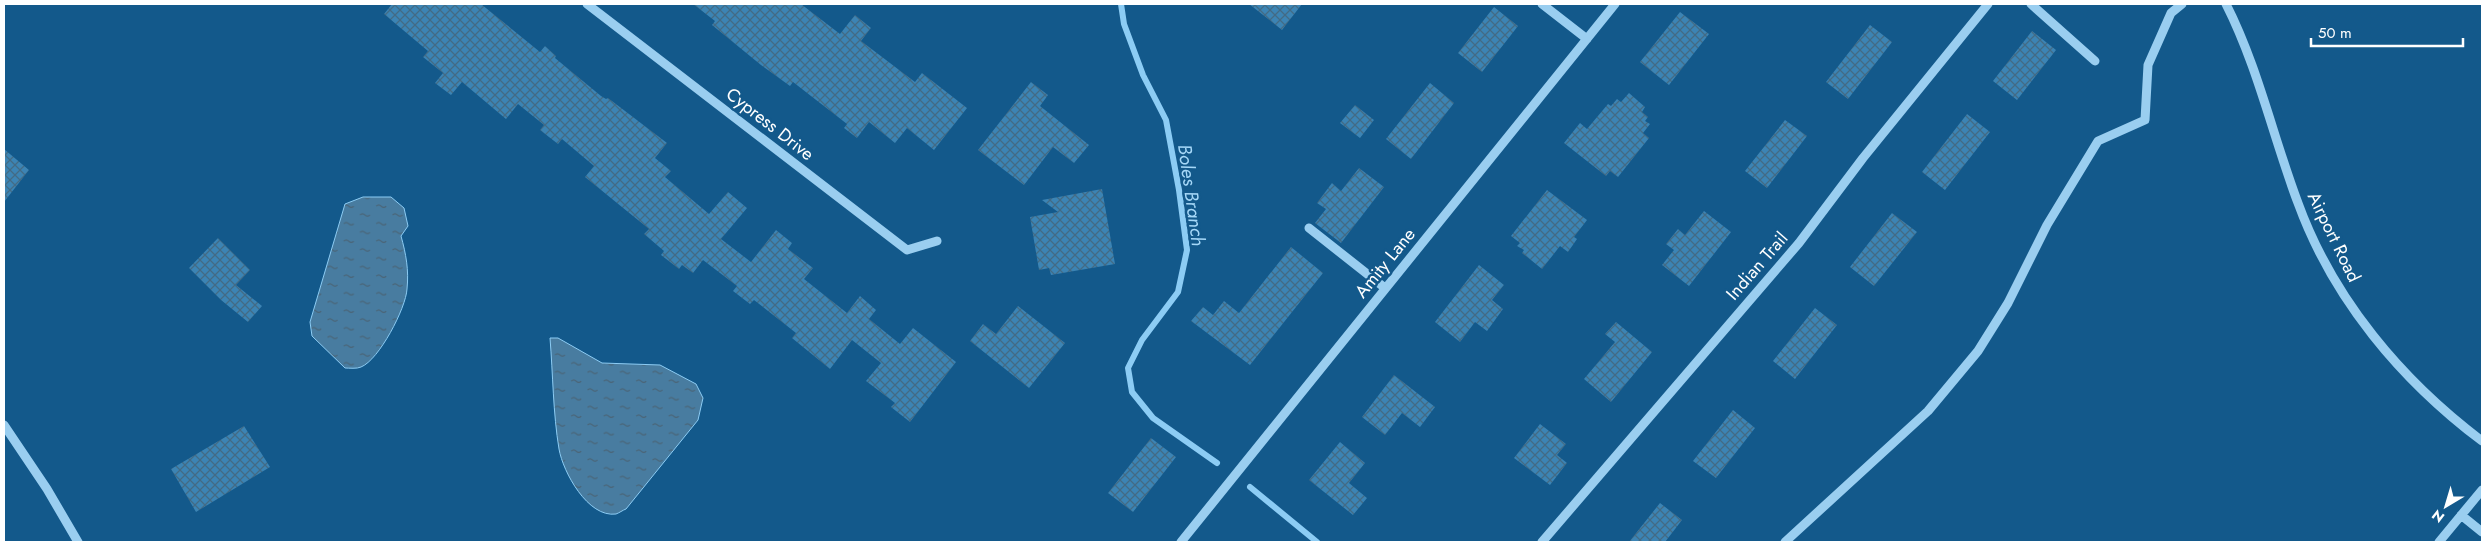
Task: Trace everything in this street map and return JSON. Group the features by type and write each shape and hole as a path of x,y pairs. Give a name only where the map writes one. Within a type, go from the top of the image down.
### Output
{"street":[{"name":"Cypress Drive","path":"587,4 907,250 937,241"},
{"path":"1542,4 1587,39"},
{"name":"Amity Lane","path":"1181,542 1615,4"},
{"name":"Indian Trail","path":"1542,542 1799,243 1863,158 1988,4"},
{"path":"2031,4 2094,61"},
{"path":"1785,542 1874,463 1928,411 1978,351 2008,303 2047,224 2098,141 2146,120 2148,65 2171,13 2182,4"},
{"name":"Airport Road","path":"2226,4 2246,50 2310,234 2345,297 2364,325 2394,361 2439,406 2482,441"},
{"path":"1309,228 1385,288"},
{"path":"4,425 47,489 78,542"},
{"path":"2439,542 2482,490"},
{"path":"2461,515 2482,532"}],"water":[{"path":"363,197 391,197 404,208 408,226 401,236 407,262 407,289 397,320 376,355 361,367 345,368 312,336 310,322 345,204"},
{"path":"550,338 558,338 602,363 660,365 696,384 703,398 698,420 626,509 616,514 596,509 578,492 561,459 555,422"}],"building":[{"path":"392,4 481,4 540,52 545,46 556,56 555,58 601,96 606,99 608,98 667,143 655,158 671,171 665,177 709,214 728,192 747,208 721,239 751,262 776,230 792,243 788,249 813,268 804,279 847,313 860,296 876,310 869,319 900,344 913,328 956,362 910,422 891,407 895,403 866,381 881,363 852,340 830,369 792,338 796,333 754,300 750,304 733,291 737,286 703,260 693,273 682,265 679,269 661,255 664,251 644,234 649,229 585,177 594,166 562,139 558,144 540,130 544,125 518,104 506,119 462,82 451,95 435,83 443,73 423,57 428,51 384,14"},
{"path":"693,4 801,4 840,34 855,15 871,28 861,41 915,82 922,73 967,108 934,150 907,128 895,143 869,122 857,138 844,128 847,124 793,82 790,86 761,65 712,25 715,21"},
{"path":"1249,4 1302,4 1282,30"},
{"path":"1494,7 1518,26 1482,72 1458,53"},
{"path":"1680,12 1709,34 1669,85 1640,62"},
{"path":"1870,25 1892,42 1848,99 1826,82"},
{"path":"2032,31 2056,50 2017,100 1993,81"},
{"path":"1031,82 1048,95 1040,106 1089,145 1074,163 1053,147 1024,185 978,150"},
{"path":"1430,83 1454,103 1411,159 1386,139"},
{"path":"1629,93 1645,107 1642,112 1648,117 1645,121 1650,124 1643,133 1649,138 1618,177 1610,171 1606,176 1564,143 1580,123 1587,129 1608,104 1611,106 1617,99 1621,102"},
{"path":"1355,105 1374,120 1360,138 1340,123"},
{"path":"1967,114 1990,132 1945,190 1922,172"},
{"path":"1785,120 1807,136 1767,188 1745,171"},
{"path":"4,149 29,170 4,202"},
{"path":"1359,168 1384,187 1341,243 1315,223 1326,209 1317,203 1332,183 1341,191"},
{"path":"1102,189 1115,264 1051,275 1049,268 1039,270 1030,217 1058,212 1042,200"},
{"path":"1547,190 1587,220 1574,237 1577,239 1568,252 1560,246 1542,269 1522,253 1524,250 1517,246 1520,243 1511,236"},
{"path":"1704,211 1731,232 1689,286 1662,265 1674,250 1666,244 1678,229 1685,235"},
{"path":"1892,213 1917,232 1874,286 1850,267"},
{"path":"218,238 250,270 236,285 262,306 248,322 221,300 189,268"},
{"path":"1291,247 1323,273 1250,365 1191,321 1203,307 1213,315 1224,301 1239,313"},
{"path":"1479,265 1504,285 1492,300 1503,309 1487,331 1475,322 1460,342 1435,322"},
{"path":"1018,306 1065,343 1029,388 970,341 983,324 996,334"},
{"path":"1815,308 1837,325 1795,379 1773,361"},
{"path":"1616,322 1652,352 1611,402 1584,379 1615,342 1605,334"},
{"path":"1394,375 1435,407 1420,427 1402,413 1385,435 1362,417"},
{"path":"1733,410 1755,428 1716,478 1693,461"},
{"path":"1540,424 1566,444 1557,455 1567,463 1550,485 1514,458"},
{"path":"244,426 270,467 196,512 171,469"},
{"path":"1151,438 1176,457 1133,512 1108,493"},
{"path":"1340,442 1365,463 1349,483 1367,498 1353,515 1309,480"},
{"path":"1660,503 1682,520 1665,542 1629,542"}],"waterway":[{"name":"Boles Branch","path":"1121,4 1124,24 1143,75 1166,120 1179,190 1187,250 1178,292 1142,340 1128,368 1132,392 1153,418 1217,463"},
{"name":"Boles Branch","path":"1250,487 1317,542"}]}
